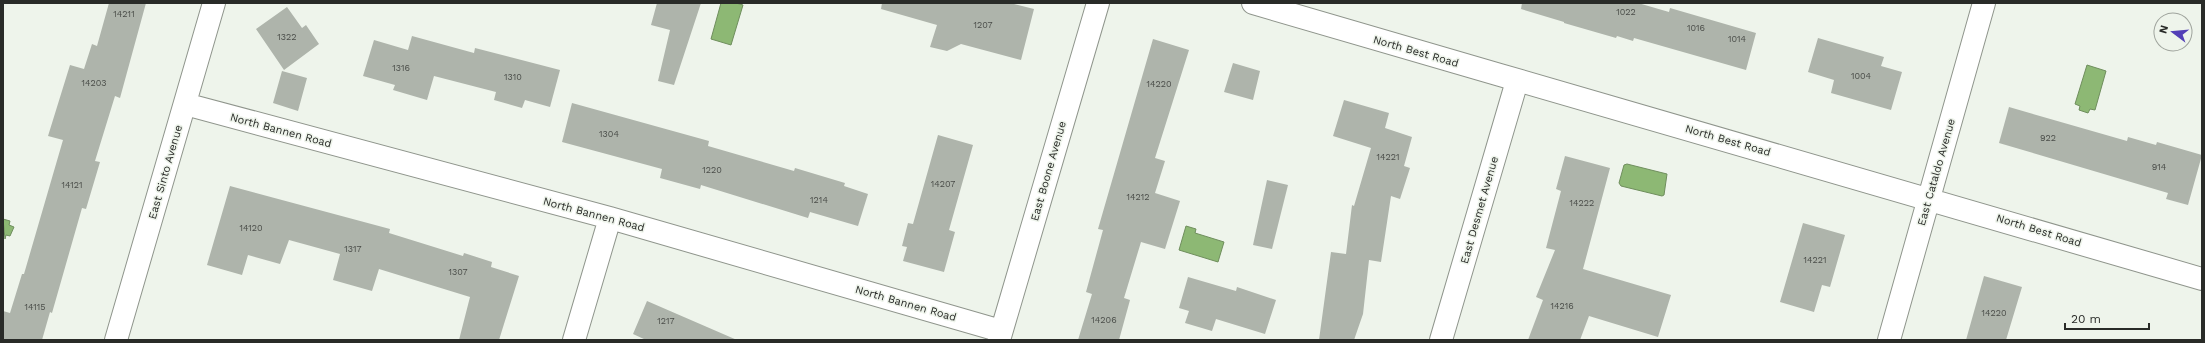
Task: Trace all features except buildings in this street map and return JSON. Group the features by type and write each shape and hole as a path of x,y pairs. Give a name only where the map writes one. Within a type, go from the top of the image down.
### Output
{"street":[{"name":"East Sinto Avenue","path":"116,340 214,3"},
{"name":"East Boone Avenue","path":"1000,335 1098,3"},
{"name":"North Best Road","path":"1253,3 1517,81 1929,197 2202,279"},
{"name":"East Cataldo Avenue","path":"1888,340 1984,3"},
{"name":"East Desmet Avenue","path":"1441,340 1517,81"},
{"name":"North Bannen Road","path":"185,104 610,218 1000,335"},
{"path":"574,340 610,218"}],"shaded area":[{"path":"721,3 736,3 743,5 731,45 711,39"},
{"path":"2087,65 2106,71 2095,110 2090,109 2088,113 2079,110 2080,106 2075,104"},
{"path":"1627,164 1667,174 1664,195 1662,196 1621,186 1619,183 1624,165"},
{"path":"3,219 10,221 9,225 14,227 10,236 6,235 5,239"},
{"path":"1186,226 1196,229 1195,233 1224,242 1218,262 1179,250"}]}
